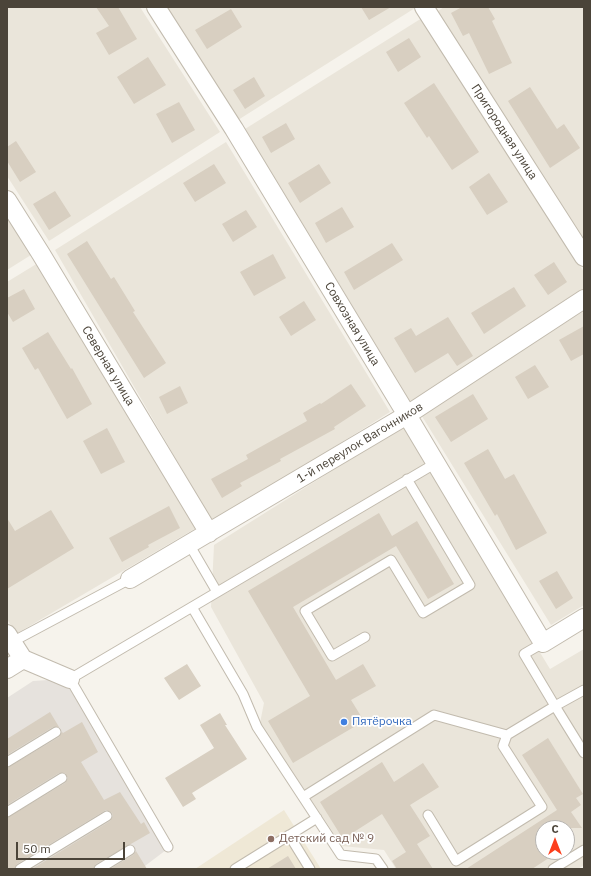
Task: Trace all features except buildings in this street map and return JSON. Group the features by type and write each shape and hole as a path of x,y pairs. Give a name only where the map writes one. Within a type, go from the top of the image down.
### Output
{"street":[{"name":"Совхозная улица","path":"156,7 234,129 408,416 543,643"},
{"name":"Пригородная улица","path":"424,7 584,257"},
{"name":"Северная улица","path":"7,200 41,254 208,533"},
{"name":"1-й переулок Вагонников","path":"130,579 408,416 584,299"},
{"path":"543,643 584,618"},
{"path":"10,638 23,659 70,679"},
{"path":"7,669 23,659"}],"lane":[{"path":"168,847 70,679 436,463"},
{"path":"365,637 332,656 305,611 391,560 423,613 470,585 408,480"},
{"path":"189,544 217,592"},
{"path":"10,638 130,579"},
{"path":"192,607 243,694 257,727 341,855 376,859 383,869"},
{"path":"543,643 524,654 584,753"},
{"path":"428,815 456,861 542,807 504,746 507,735 555,706 584,691"},
{"path":"303,797 434,715 507,735"},
{"path":"7,762 56,732"},
{"path":"7,812 62,778"},
{"path":"20,869 108,816"},
{"path":"235,869 317,818"},
{"path":"289,836 310,869"},
{"path":"99,869 130,850"},
{"path":"553,869 584,850"}],"shaded area":[{"path":"7,7 140,7 220,132 49,241 7,176"},
{"path":"166,7 414,7 415,8 238,120"},
{"path":"444,7 584,7 584,242 435,13"},
{"path":"422,18 584,272 584,292 412,404 245,129"},
{"path":"226,142 390,412 213,523 55,250"},
{"path":"7,216 31,255 7,270"},
{"path":"38,263 196,528 16,634 7,619 7,282"},
{"path":"584,311 584,605 551,625 420,413"},
{"path":"403,426 550,669 584,649 584,865 578,869 396,869 384,850 342,846 260,723 264,703 211,607 214,545"},
{"path":"64,679 166,850 141,869 7,869 7,698 33,681"},
{"name":"Детский сад № 9","path":"284,810 321,869 195,869"}],"place":[{"name":"Пятёрочка","path":"344,722"},
{"name":"Детский сад № 9","path":"271,839"}]}
